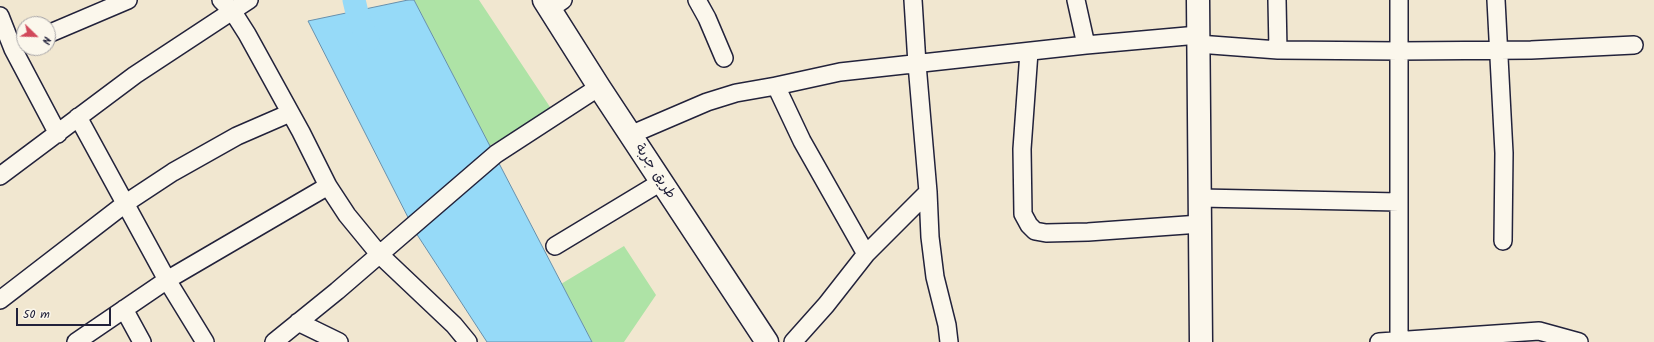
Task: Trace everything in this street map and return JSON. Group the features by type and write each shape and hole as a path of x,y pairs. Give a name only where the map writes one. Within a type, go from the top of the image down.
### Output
{"main road":[{"path":"1198,0 1201,342"},
{"name":"طريق جربة","path":"552,3 599,87 767,342"}],"street":[{"path":"56,31 128,0"},
{"path":"0,176 227,6 249,0"},
{"path":"697,0 707,18 724,58"},
{"path":"913,0 928,192 930,237 935,277 947,325 949,342"},
{"path":"1076,0 1086,45"},
{"path":"1277,0 1278,50"},
{"path":"1399,0 1399,341"},
{"path":"1496,0 1504,153 1503,241"},
{"path":"227,6 246,34 301,132 328,186 347,215 379,254 454,325 468,342"},
{"path":"0,16 16,41"},
{"path":"630,135 707,102 736,93 840,72 1086,45 1198,40 1278,50 1399,51 1531,50 1634,45"},
{"path":"1029,52 1022,148 1023,214 1029,225 1035,231 1053,233 1200,224"},
{"path":"23,56 58,134"},
{"path":"776,86 802,141 866,254"},
{"path":"274,342 496,154 599,87"},
{"path":"0,300 126,203 173,172 237,136 290,113"},
{"path":"78,117 167,280 205,342"},
{"path":"555,246 661,182"},
{"path":"76,342 167,280 328,186"},
{"path":"793,342 826,305 866,254 928,192"},
{"path":"1200,198 1399,202"},
{"path":"124,310 142,342"},
{"path":"298,322 339,342"},
{"path":"1379,342 1539,331 1579,342"}],"green space":[{"path":"414,0 479,0 552,110 489,146"},
{"path":"624,246 656,295 624,342 592,342 561,284"}],"water":[{"path":"414,0 592,342 487,342 416,233 308,21"}],"waterway":[{"path":"354,0 358,17 368,40"}]}
